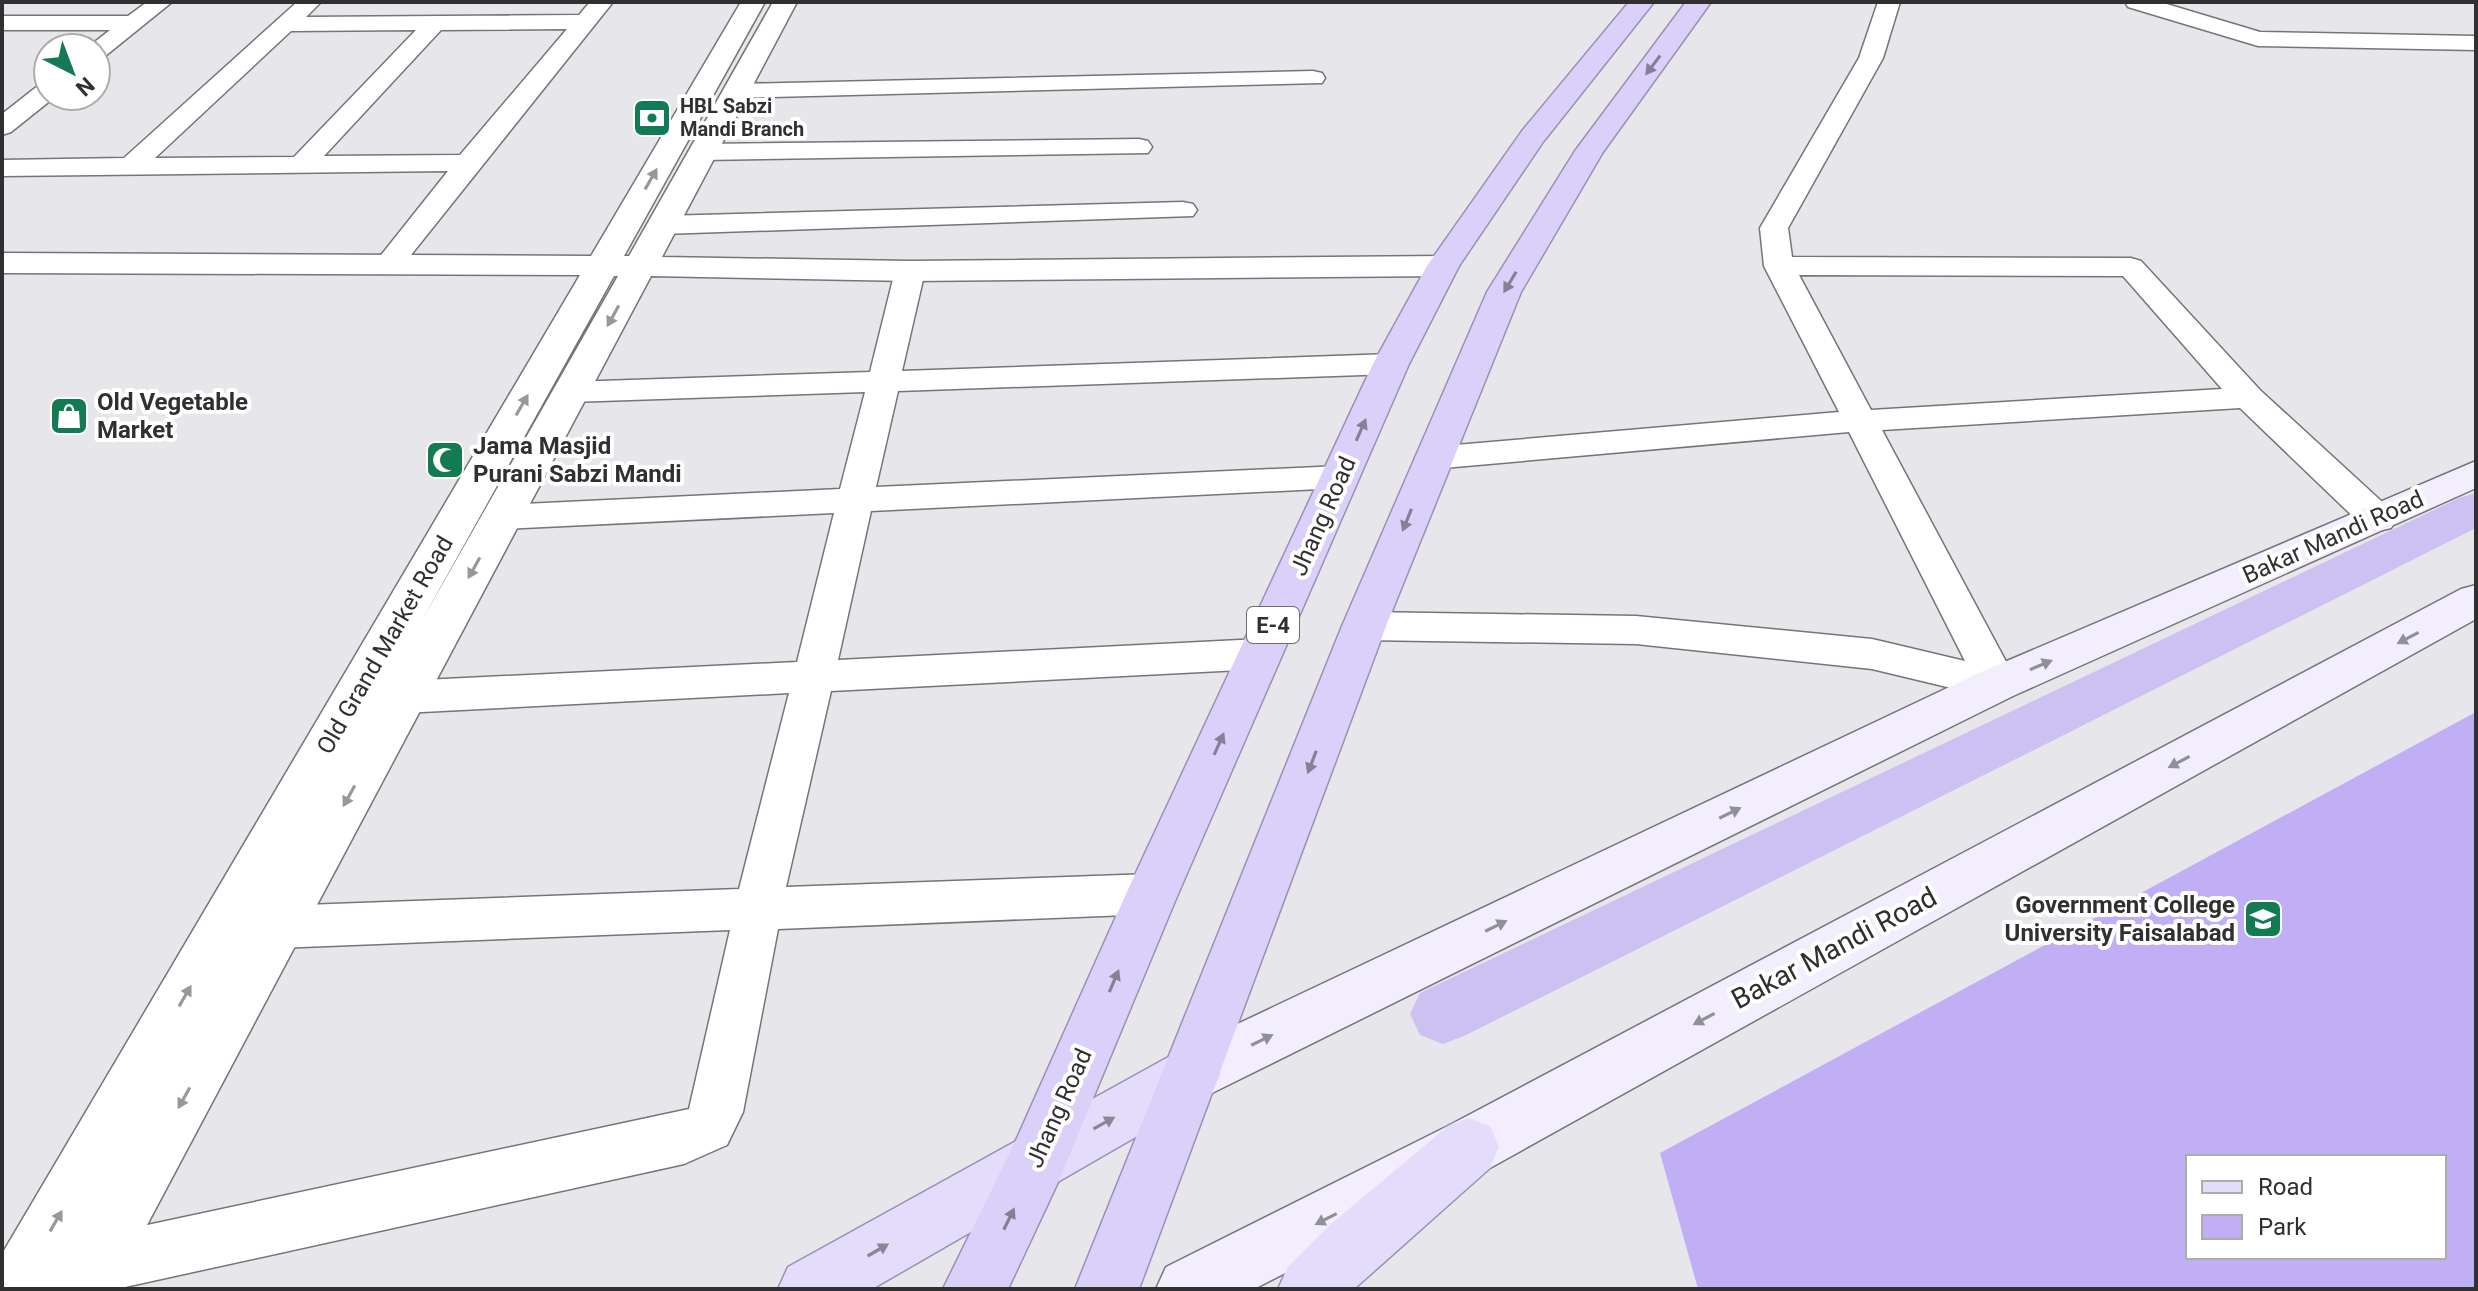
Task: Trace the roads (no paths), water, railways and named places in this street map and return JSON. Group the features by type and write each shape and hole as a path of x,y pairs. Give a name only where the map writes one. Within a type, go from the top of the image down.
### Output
{"highway":[{"name":"Jhang Road","path":"975,1289 1038,1159 1152,894 1391,364 1443,266 1532,137 1642,2"},
{"path":"1107,1289 1364,626 1504,292 1589,151 1699,2"}],"main road":[{"name":"Bakar Mandi Road","path":"1192,1074 1997,684 2378,519 2476,473"},
{"name":"Bakar Mandi Road","path":"1188,1289 1469,1147 2467,608"},
{"path":"810,1289 1192,1074"},
{"path":"1310,1289 1353,1246 1469,1147"}],"street":[{"path":"112,39 161,2"},
{"path":"131,166 310,2"},
{"name":"Old Grand Market Road","path":"17,1289 620,267 753,2"},
{"name":"Old Grand Market Road","path":"85,1278 571,392 620,267 663,225 785,2"},
{"path":"1889,2 1871,58 1774,228 1779,266 1997,684"},
{"path":"2136,2 2258,39 2476,43"},
{"path":"285,24 435,23 595,12"},
{"path":"389,264 468,163 595,12"},
{"path":"2,23 133,23"},
{"path":"301,165 435,23"},
{"path":"736,91 1313,78"},
{"path":"2,127 32,103"},
{"path":"703,152 1119,173 1183,210"},
{"path":"2,168 468,163"},
{"path":"663,225 1119,173"},
{"path":"2,263 389,264 910,271 1443,266"},
{"path":"1779,266 2131,267 2248,397 2378,519"},
{"path":"85,1278 684,1138 708,1127 717,1112 758,909 910,271"},
{"path":"571,392 1391,364"},
{"path":"1432,458 1860,421 2248,397"},
{"path":"502,517 1340,477"},
{"path":"1364,626 1636,630 1872,654 1997,684"},
{"path":"403,697 1260,654"},
{"path":"277,927 1152,894"}],"waterway":[{"path":"1443,1014 2476,509"}],"place":[{"name":"HBL Sabzi Mandi Branch","path":"652,118"},
{"name":"Old Vegetable Market","path":"69,416"},
{"name":"Jama Masjid Purani Sabzi Mandi","path":"445,460"},
{"name":"Government College University Faisalabad","path":"2263,919"}]}
